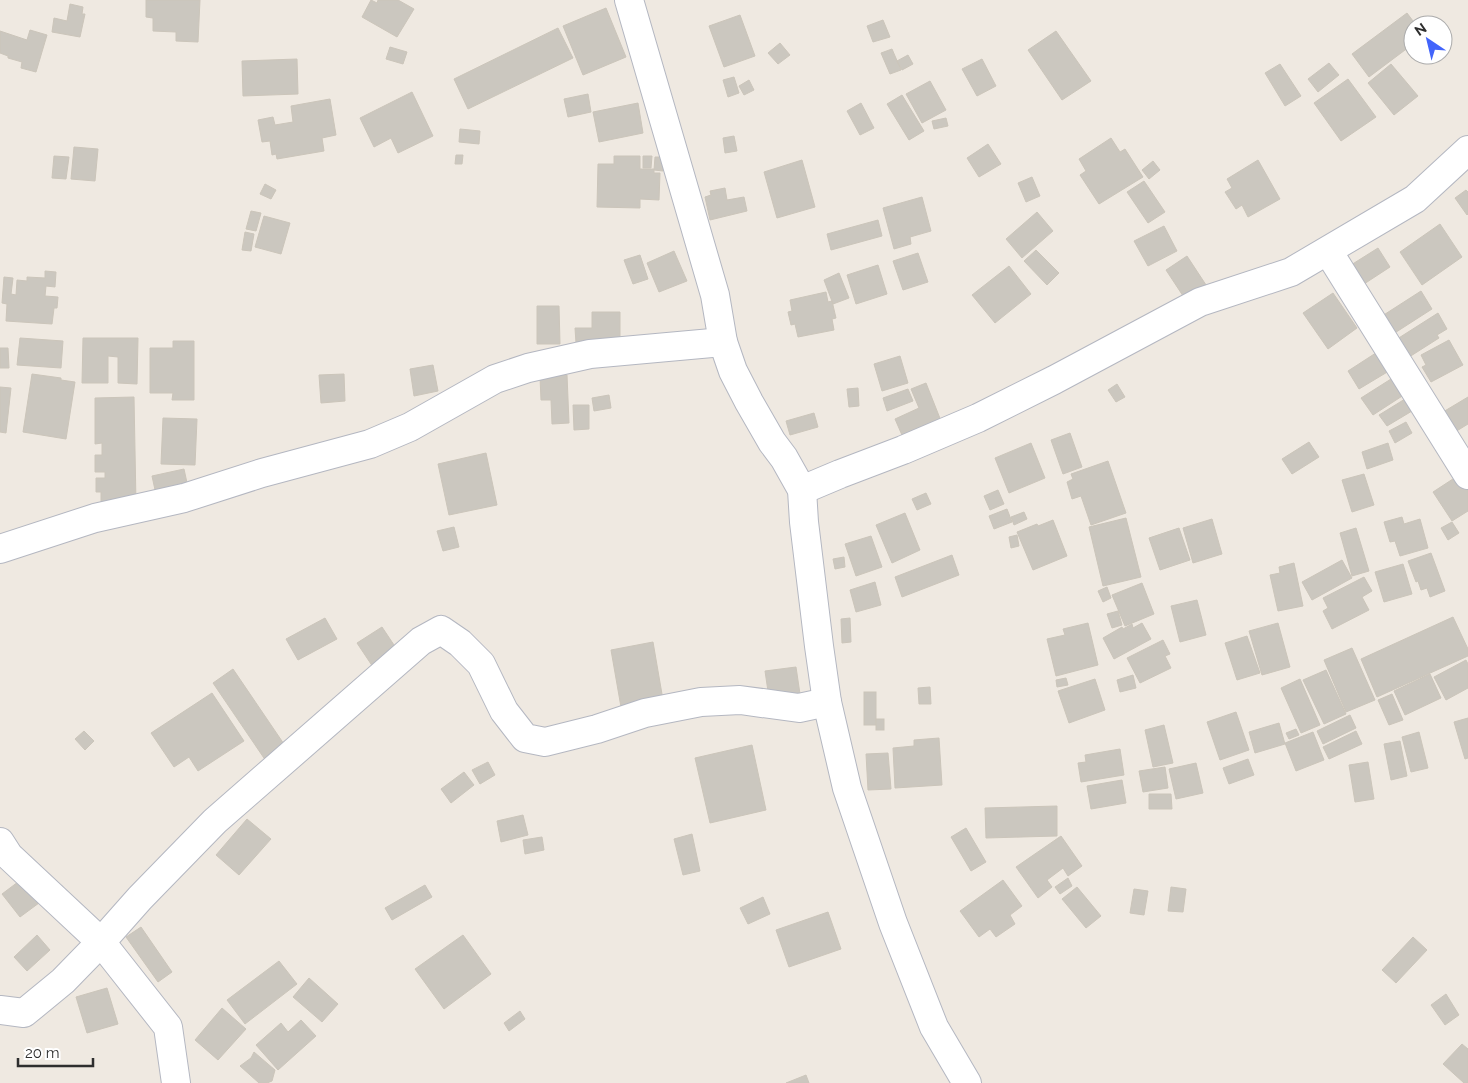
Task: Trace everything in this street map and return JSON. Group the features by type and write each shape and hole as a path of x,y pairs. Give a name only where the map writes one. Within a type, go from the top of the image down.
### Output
{"street":[{"path":"629,0 715,294 723,342 733,371 772,442 784,458 802,490 804,522 827,702 847,788 893,923 934,1027 966,1083"},
{"path":"802,490 978,418 1054,380 1200,302 1291,272 1415,200 1468,150"},
{"path":"1328,251 1468,475"},
{"path":"0,548 95,518 184,498 262,473 370,444 410,427 495,379 528,368 590,354 723,342"},
{"path":"0,1010 24,1013 63,981 215,821 421,641 441,630 460,644 481,664 504,711 525,738 545,742 597,729 645,713 701,702 740,700 799,708 827,702"},
{"path":"0,842 9,856 101,942 168,1027 176,1083"}],"building":[{"path":"146,0 200,0 198,42 176,41 176,32 153,31 153,18 146,17"},
{"path":"371,0 377,3 378,0 398,0 414,9 397,37 362,17"},
{"path":"70,4 83,7 82,14 85,14 80,37 52,32 54,18 67,21"},
{"path":"606,8 626,57 583,75 563,26"},
{"path":"740,15 755,56 724,67 709,26"},
{"path":"1403,16 1403,52 1369,77 1352,54"},
{"path":"883,20 890,37 873,42 867,26"},
{"path":"558,28 573,58 468,109 454,79"},
{"path":"30,30 47,35 36,72 21,68 22,62 8,58 8,56 0,53 0,31 27,40"},
{"path":"1056,31 1091,81 1062,100 1028,50"},
{"path":"780,43 790,55 778,64 768,53"},
{"path":"390,47 407,52 403,64 386,59"},
{"path":"892,49 901,70 890,74 881,53"},
{"path":"908,55 913,64 902,70 897,61"},
{"path":"297,59 298,94 243,96 242,61"},
{"path":"982,59 996,86 977,96 962,69"},
{"path":"1329,63 1339,75 1318,92 1308,79"},
{"path":"1280,64 1301,96 1285,106 1265,73"},
{"path":"1391,64 1418,96 1394,115 1368,83"},
{"path":"734,77 739,93 728,97 723,80"},
{"path":"1348,79 1376,117 1341,141 1314,103"},
{"path":"749,80 754,90 744,95 739,86"},
{"path":"930,81 946,110 922,123 906,94"},
{"path":"412,92 433,136 398,153 391,138 374,147 360,118"},
{"path":"588,94 591,112 568,117 564,99"},
{"path":"902,95 924,131 909,140 887,104"},
{"path":"330,99 336,135 322,138 324,151 277,159 276,154 272,155 270,141 262,142 258,120 273,117 275,125 293,122 291,106"},
{"path":"638,103 643,133 599,142 593,112"},
{"path":"861,103 874,128 860,135 847,111"},
{"path":"946,118 948,126 934,129 932,121"},
{"path":"460,129 480,131 479,144 459,142"},
{"path":"734,136 737,151 725,153 723,138"},
{"path":"1111,138 1120,152 1125,149 1143,177 1099,204 1080,175 1086,171 1079,159"},
{"path":"988,144 1001,164 979,177 967,158"},
{"path":"74,147 98,149 95,181 71,179"},
{"path":"456,155 463,155 462,164 455,164"},
{"path":"54,156 69,157 66,179 52,178"},
{"path":"614,156 640,156 640,169 654,169 654,173 660,173 659,200 640,199 640,208 597,207 598,164 614,164"},
{"path":"643,156 652,156 651,168 643,168"},
{"path":"655,157 664,157 663,171 654,170"},
{"path":"802,160 815,207 777,218 764,172"},
{"path":"1258,160 1280,199 1248,217 1242,205 1236,209 1225,192 1232,188 1227,179"},
{"path":"1153,161 1160,170 1149,179 1142,170"},
{"path":"1032,177 1040,196 1026,202 1018,183"},
{"path":"1144,181 1165,212 1148,223 1127,192"},
{"path":"265,184 276,190 271,199 260,194"},
{"path":"725,188 727,200 744,197 747,211 710,220 705,197 711,195 710,191"},
{"path":"1466,190 1468,192 1467,215 1455,198"},
{"path":"922,197 931,231 910,237 911,244 894,249 883,208"},
{"path":"251,211 261,213 256,231 246,229"},
{"path":"1037,212 1053,231 1022,258 1006,239"},
{"path":"264,216 290,223 281,254 255,247"},
{"path":"878,220 882,236 831,250 827,234"},
{"path":"1440,224 1462,257 1422,285 1400,252"},
{"path":"1164,226 1177,251 1148,266 1134,241"},
{"path":"245,232 254,234 251,251 242,250"},
{"path":"1378,248 1390,267 1364,284 1351,265"},
{"path":"1036,250 1059,273 1047,285 1024,261"},
{"path":"674,251 687,281 659,292 647,263"},
{"path":"918,253 928,282 903,290 893,261"},
{"path":"640,255 648,279 633,284 624,260"},
{"path":"1187,256 1210,291 1189,305 1166,270"},
{"path":"878,265 887,294 856,304 847,275"},
{"path":"1009,266 1031,294 995,323 972,295"},
{"path":"45,271 56,272 55,287 46,286 45,296 58,297 57,308 54,308 52,324 6,321 7,304 2,303 4,277 13,278 11,294 16,295 17,280 27,281 27,277 45,278"},
{"path":"839,273 849,298 833,304 824,280"},
{"path":"1421,291 1432,309 1390,336 1379,318"},
{"path":"826,292 828,302 832,301 836,318 832,319 834,330 798,337 795,324 791,325 788,312 792,311 790,300"},
{"path":"1333,293 1357,328 1328,349 1303,313"},
{"path":"537,306 559,306 560,344 537,344"},
{"path":"592,312 620,312 620,343 576,343 575,328 592,328"},
{"path":"1438,313 1447,329 1437,335 1439,338 1406,359 1394,341"},
{"path":"20,338 63,341 61,368 17,365"},
{"path":"83,338 138,338 137,384 118,383 118,357 108,356 108,383 82,383"},
{"path":"1449,340 1463,365 1431,382 1422,367 1426,365 1421,355"},
{"path":"173,341 194,341 194,400 172,400 173,393 150,393 150,348 173,348"},
{"path":"0,348 8,348 9,368 0,368"},
{"path":"1382,349 1394,368 1359,389 1348,371"},
{"path":"900,356 908,383 882,391 874,364"},
{"path":"433,365 438,391 414,396 410,369"},
{"path":"1402,372 1413,389 1373,415 1361,398"},
{"path":"32,374 75,382 66,439 23,432"},
{"path":"344,374 345,401 321,403 319,375"},
{"path":"567,375 569,423 552,424 551,400 541,400 540,377"},
{"path":"926,383 943,426 905,442 895,419 919,408 911,389"},
{"path":"1117,384 1125,397 1116,402 1108,390"},
{"path":"0,387 11,388 6,433 0,432"},
{"path":"858,388 859,406 849,407 847,389"},
{"path":"908,389 913,401 887,411 883,398"},
{"path":"609,395 611,408 594,411 592,398"},
{"path":"134,397 136,504 101,505 101,492 96,492 96,478 105,478 105,472 95,472 95,455 102,455 102,443 95,444 95,398"},
{"path":"1468,397 1468,424 1455,432 1443,412"},
{"path":"1405,399 1412,411 1387,426 1379,415"},
{"path":"573,405 589,405 589,429 574,430"},
{"path":"814,413 818,427 790,435 786,421"},
{"path":"163,418 197,419 195,465 161,464"},
{"path":"1406,422 1412,433 1395,443 1389,431"},
{"path":"1070,433 1082,467 1063,474 1051,440"},
{"path":"1309,442 1319,457 1292,474 1282,459"},
{"path":"1031,443 1045,478 1009,493 995,458"},
{"path":"1388,443 1393,460 1367,469 1362,452"},
{"path":"486,453 497,505 449,515 438,464"},
{"path":"1108,461 1126,513 1091,525 1081,496 1072,499 1067,482 1073,479 1071,474"},
{"path":"184,469 189,492 157,499 152,476"},
{"path":"1364,474 1374,505 1352,512 1342,480"},
{"path":"1459,475 1468,489 1468,511 1452,521 1433,492"},
{"path":"998,490 1004,504 990,510 984,496"},
{"path":"926,493 931,504 917,510 912,499"},
{"path":"1007,509 1012,522 994,529 989,516"},
{"path":"1024,512 1027,519 1014,525 1011,517"},
{"path":"905,513 920,550 892,563 876,525"},
{"path":"1402,517 1404,524 1420,519 1428,548 1400,556 1395,541 1390,542 1384,522"},
{"path":"1126,518 1141,577 1103,586 1089,527"},
{"path":"1212,519 1222,554 1193,563 1183,528"},
{"path":"1053,520 1067,556 1033,570 1017,532"},
{"path":"1452,522 1459,533 1448,540 1441,528"},
{"path":"454,527 459,547 443,551 437,531"},
{"path":"1179,528 1190,560 1160,570 1149,538"},
{"path":"1356,528 1369,571 1352,576 1340,533"},
{"path":"1017,535 1019,546 1011,548 1009,537"},
{"path":"871,536 882,567 856,576 845,544"},
{"path":"1431,553 1445,591 1430,597 1427,588 1421,590 1418,581 1416,582 1408,561"},
{"path":"952,555 959,575 902,597 895,577"},
{"path":"844,557 845,567 835,569 833,559"},
{"path":"1342,560 1352,578 1312,600 1302,582"},
{"path":"1294,563 1303,606 1278,611 1270,575 1280,573 1279,567"},
{"path":"1403,564 1412,594 1384,602 1375,572"},
{"path":"1364,577 1372,591 1362,597 1369,610 1332,629 1323,611 1328,608 1323,598"},
{"path":"875,582 881,605 856,612 850,590"},
{"path":"1142,583 1154,614 1125,626 1112,595"},
{"path":"1107,587 1111,598 1103,602 1098,591"},
{"path":"1197,600 1206,635 1180,642 1171,606"},
{"path":"1118,611 1122,625 1112,628 1107,614"},
{"path":"1453,617 1468,649 1468,656 1377,697 1361,659"},
{"path":"325,618 337,639 298,660 286,639"},
{"path":"850,618 851,642 842,643 841,619"},
{"path":"1088,623 1098,665 1056,676 1047,639 1065,635 1063,629"},
{"path":"1142,623 1151,639 1114,659 1103,638 1122,627 1123,629 1132,624 1133,628"},
{"path":"1278,623 1290,667 1262,675 1249,631"},
{"path":"382,627 398,651 373,667 357,643"},
{"path":"1247,636 1260,673 1237,680 1225,643"},
{"path":"1163,640 1170,654 1165,656 1171,668 1140,683 1127,658"},
{"path":"653,642 663,700 621,707 611,650"},
{"path":"1352,648 1375,700 1346,712 1324,660"},
{"path":"1466,660 1468,664 1468,688 1446,700 1434,677"},
{"path":"796,667 800,694 769,698 765,671"},
{"path":"233,669 288,750 268,764 213,683"},
{"path":"1326,670 1346,714 1324,724 1303,680"},
{"path":"1430,674 1441,698 1405,715 1394,691"},
{"path":"1133,675 1136,688 1120,692 1117,680"},
{"path":"1066,678 1068,685 1057,687 1056,680"},
{"path":"1095,679 1105,710 1069,723 1058,691"},
{"path":"1300,679 1320,725 1301,733 1281,688"},
{"path":"930,687 931,704 919,704 918,688"},
{"path":"864,692 876,692 876,725 864,725"},
{"path":"212,693 244,741 198,771 189,757 174,767 151,733"},
{"path":"1392,694 1403,720 1389,725 1378,700"},
{"path":"1236,712 1249,750 1220,760 1207,722"},
{"path":"1350,715 1356,728 1323,744 1317,731"},
{"path":"1468,718 1468,758 1465,759 1454,722"},
{"path":"876,719 884,719 884,730 876,730"},
{"path":"1279,723 1285,744 1255,753 1249,732"},
{"path":"1164,725 1173,763 1153,767 1145,730"},
{"path":"1296,729 1299,735 1289,739 1286,733"},
{"path":"84,731 94,741 85,750 75,739"},
{"path":"1356,731 1362,744 1329,759 1323,747"},
{"path":"1313,732 1324,760 1296,771 1285,743"},
{"path":"1419,732 1428,768 1411,772 1402,737"},
{"path":"939,738 942,785 895,788 893,748 914,746 914,740"},
{"path":"1400,741 1407,776 1391,780 1384,744"},
{"path":"752,745 766,810 710,823 695,758"},
{"path":"1120,749 1124,775 1081,782 1078,763 1086,762 1085,755"},
{"path":"888,753 891,789 868,790 866,754"},
{"path":"1248,759 1254,775 1229,784 1223,768"},
{"path":"488,762 495,775 480,784 472,770"},
{"path":"1368,762 1374,799 1355,802 1349,765"},
{"path":"1196,763 1203,793 1176,799 1169,769"},
{"path":"1165,767 1168,788 1143,792 1139,771"},
{"path":"464,772 474,785 451,803 441,789"},
{"path":"1122,780 1126,803 1091,809 1087,786"},
{"path":"1149,794 1171,794 1172,809 1149,809"},
{"path":"1057,806 1057,836 986,838 985,808"},
{"path":"523,815 528,835 501,842 497,821"},
{"path":"247,819 271,839 239,875 216,855"},
{"path":"966,828 986,862 971,871 951,837"},
{"path":"692,834 700,871 683,875 674,839"},
{"path":"1061,836 1082,866 1068,876 1063,868 1047,880 1052,887 1038,898 1016,867"},
{"path":"542,837 544,850 525,854 523,840"},
{"path":"26,876 43,900 20,917 2,894"},
{"path":"1068,878 1072,886 1060,894 1055,887"},
{"path":"1003,880 1022,906 1010,915 1015,924 996,937 990,929 979,937 960,911"},
{"path":"425,885 432,897 392,920 385,908"},
{"path":"1077,887 1101,916 1086,928 1062,899"},
{"path":"1171,887 1186,889 1183,912 1168,911"},
{"path":"1134,889 1148,891 1144,915 1130,913"},
{"path":"763,897 770,914 748,924 740,908"},
{"path":"828,912 841,949 789,967 776,930"},
{"path":"141,927 172,972 158,982 126,937"},
{"path":"37,935 50,950 27,971 14,957"},
{"path":"463,935 491,974 444,1009 415,969"},
{"path":"1413,937 1427,950 1396,983 1382,970"},
{"path":"279,961 297,984 245,1024 227,1000"},
{"path":"309,978 338,1004 322,1022 293,997"},
{"path":"107,988 118,1024 87,1033 76,997"},
{"path":"1446,994 1459,1015 1445,1025 1431,1005"},
{"path":"222,1008 246,1029 218,1060 195,1040"},
{"path":"520,1011 525,1019 509,1031 504,1023"},
{"path":"301,1020 316,1036 278,1070 256,1045 281,1023 288,1032"},
{"path":"1462,1044 1468,1049 1468,1083 1464,1083 1443,1064"},
{"path":"254,1052 275,1070 272,1081 259,1083 240,1066 251,1058"},
{"path":"806,1075 809,1083 786,1083"}]}
